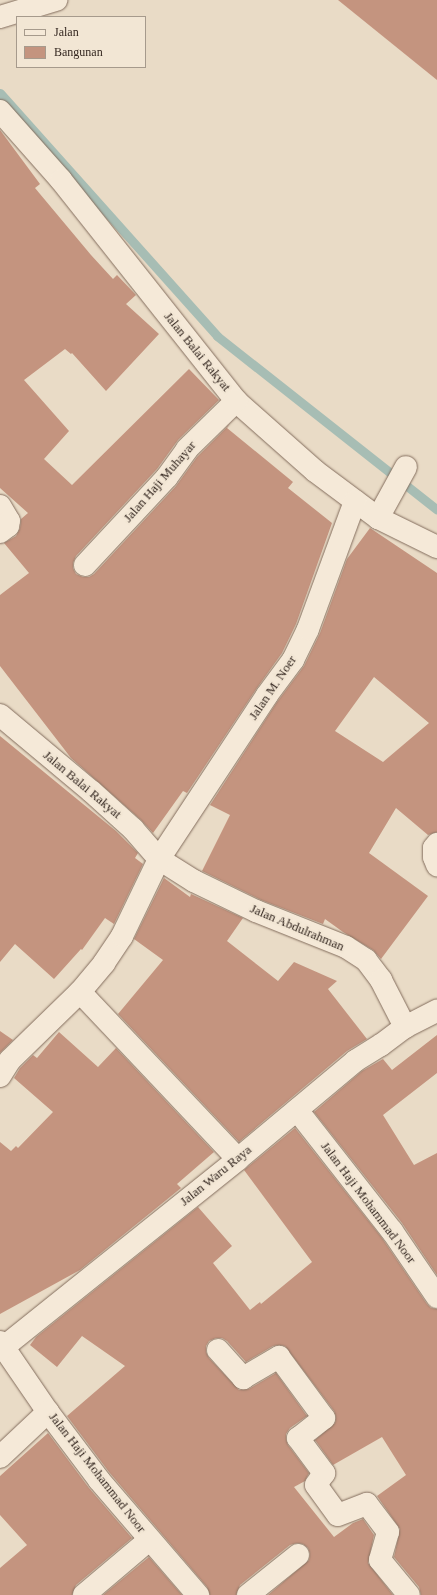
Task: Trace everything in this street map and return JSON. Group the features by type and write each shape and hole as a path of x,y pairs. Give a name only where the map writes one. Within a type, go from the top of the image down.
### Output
{"street":[{"path":"2,16 25,4 56,0"},
{"name":"Jalan Balai Rakyat","path":"2,115 61,180 236,401 315,471 355,501 382,510 437,546"},
{"name":"Jalan Haji Muhayar","path":"85,565 167,477 187,449 236,401"},
{"path":"382,510 404,471"},
{"name":"Jalan M. Noer","path":"0,1076 10,1060 80,992 104,962 122,936 160,859 267,695 293,660 308,629 355,501"},
{"name":"Jalan Balai Rakyat","path":"0,715 91,791 133,829 160,859"},
{"path":"437,844 434,848 434,857 437,865"},
{"name":"Jalan Abdulrahman","path":"160,859 194,882 256,911 346,947 366,960 381,980 405,1028"},
{"path":"80,992 238,1159"},
{"name":"Jalan Waru Raya","path":"1,1346 238,1159 355,1061 405,1028 437,1011"},
{"name":"Jalan Haji Mohammad Noor","path":"297,1110 392,1231 437,1297"},
{"name":"Jalan Haji Mohammad Noor","path":"1,1346 99,1480 149,1540 198,1595"},
{"path":"218,1350 243,1378 279,1357 324,1418 298,1438 324,1473 316,1485 338,1515 367,1504 388,1532 380,1560 409,1595"},
{"path":"0,1457 48,1412"},
{"path":"84,1595 149,1540"},
{"path":"248,1595 298,1555"}],"building":[{"path":"338,0 437,0 437,80"},
{"path":"0,130 40,184 35,188 113,279 117,275 136,295 126,304 159,334 106,391 72,353 71,354 65,349 24,380 69,431 44,459 72,485 189,369 219,400 178,440 157,469 76,556 73,563 73,568 76,574 83,577 89,577 94,574 176,486 197,457 230,424 227,428 293,482 288,488 332,523 296,624 282,653 187,793 183,791 153,833 141,820 71,758 0,666 0,595 29,573 4,543 16,536 20,528 21,519 28,513 0,488"},
{"path":"370,528 437,573 437,832 428,835 396,808 369,853 428,896 381,959 373,950 325,919 323,924 261,900 202,871 230,815 210,805 277,702 304,666 320,633 347,559","holes":["374,677 429,723 383,762 335,731"]},
{"path":"0,736 116,831 138,853 135,858 143,864 114,924 105,918 82,950 81,949 54,979 15,944 0,962"},
{"path":"164,878 190,897 191,894 243,918 227,941 278,981 294,962 337,981 328,989 367,1039 347,1051 239,1142 118,1014 163,960 134,939"},
{"path":"0,1031 13,1040 0,1053"},
{"path":"59,1032 98,1067 116,1048 214,1152 177,1184 181,1188 80,1270 0,1314 0,1142 11,1151 16,1146 18,1148 53,1112 14,1078 20,1068 33,1055 37,1058"},
{"path":"437,1035 437,1073 383,1115 414,1165 437,1153 437,1275 402,1223 314,1112 362,1071 383,1059 392,1070"},
{"path":"295,1128 382,1238 427,1304 431,1308 437,1309 437,1595 421,1595 419,1587 394,1557 400,1529 377,1496 406,1475 382,1437 333,1465 315,1440 335,1423 336,1417 334,1411 285,1346 273,1346 246,1362 227,1341 222,1338 216,1338 209,1341 206,1346 206,1352 209,1358 239,1390 249,1389 276,1373 307,1416 290,1428 286,1434 288,1445 309,1473 305,1481 294,1487 334,1537 353,1523 363,1519 374,1535 368,1563 393,1595 268,1595 309,1560 310,1554 308,1548 303,1544 297,1543 290,1545 240,1585 236,1595 210,1595 207,1587 109,1472 67,1416 125,1366 82,1336 57,1367 30,1345 36,1337 198,1207 232,1246 213,1263 250,1310 260,1302 261,1304 312,1262 244,1170"},
{"path":"48,1433 89,1488 132,1538 76,1585 72,1595 0,1595 0,1568 27,1545 0,1515 0,1476"},
{"path":"149,1557 182,1595 103,1595"}],"waterway":[{"path":"0,93 217,336 437,510"}]}
